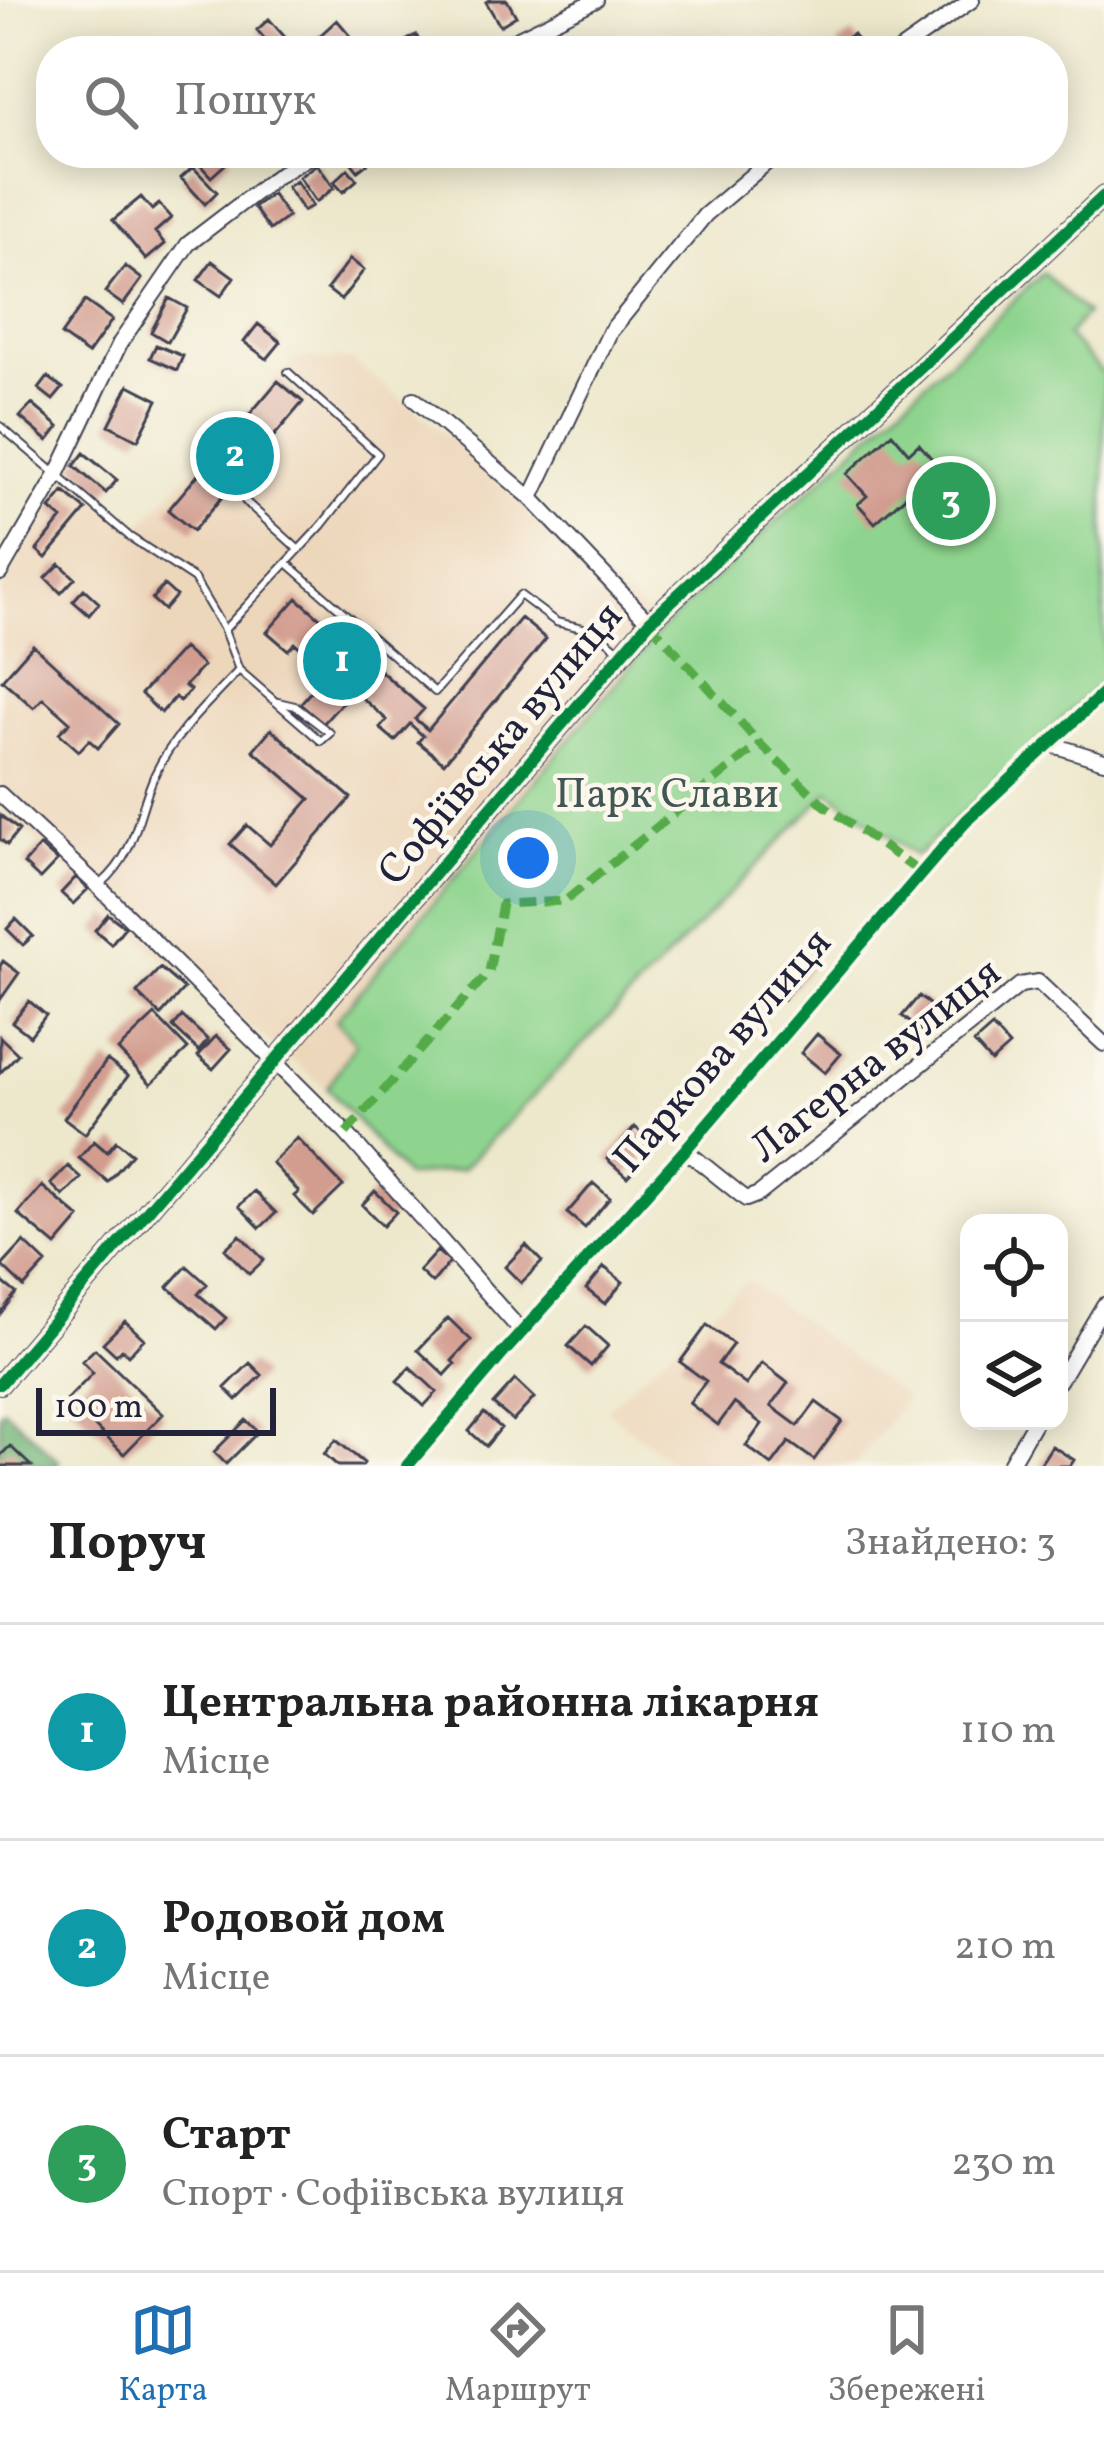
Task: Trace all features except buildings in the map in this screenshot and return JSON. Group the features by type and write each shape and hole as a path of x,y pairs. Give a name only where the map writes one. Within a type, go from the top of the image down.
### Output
{"street":[{"path":"523,36 596,0"},
{"path":"920,36 972,0"},
{"path":"0,573 57,475 120,343 188,244 290,168"},
{"path":"531,499 610,332 705,215 760,168"},
{"name":"Софіївська вулиця","path":"0,1384 649,622 1104,196"},
{"path":"414,399 531,499 649,622"},
{"name":"Паркова вулиця","path":"407,1466 956,833 1104,693"},
{"path":"1049,744 1104,761"},
{"path":"0,794 346,1133 522,1332"},
{"name":"Лагерна вулиця","path":"685,1150 746,1199 759,1194 1020,985 1038,982 1104,1044"},
{"path":"1068,1366 1104,1305"},
{"path":"1009,1466 1030,1430"}],"lane":[{"path":"224,630 379,454 288,372"},
{"path":"0,425 130,537 194,579 224,630 238,670 321,741 330,733 295,706 278,702"},
{"path":"245,501 299,550"},
{"path":"287,563 435,692 520,595 556,622 596,631 623,653"},
{"path":"98,886 124,860 155,775 188,725 238,670"}],"shaded area":[{"path":"294,358 351,360 430,422 662,628 337,1019 356,1042 327,1088 148,945 0,808 0,591 68,474 136,531"},
{"path":"746,1280 906,1398 854,1466 676,1466 606,1409"}],"green space":[{"name":"Парк Слави","path":"1043,273 1086,314 1067,336 1104,374 1104,680 916,856 829,791 462,1169 406,1177 327,1088 356,1043 336,1020 662,628"},
{"path":"4,1409 59,1461 56,1466 0,1466 0,1414"}],"marked path":[{"path":"649,622 760,744 824,805 921,873"},
{"path":"346,1133 489,972 502,904 565,901 760,744"}],"cycle path":[{"path":"0,1384 649,622 1104,196"},
{"path":"407,1466 967,820 1104,693"}],"place":[{"name":"Родовой дом","path":"235,456"},
{"name":"Старт","path":"951,501"},
{"name":"Центральна районна лікарня","path":"342,661"}]}
